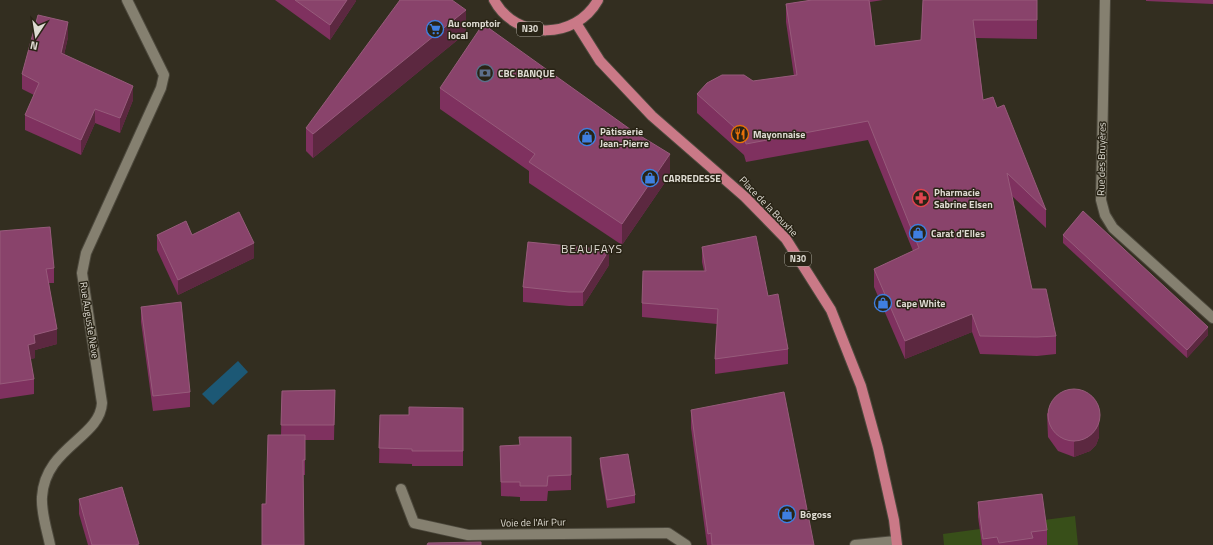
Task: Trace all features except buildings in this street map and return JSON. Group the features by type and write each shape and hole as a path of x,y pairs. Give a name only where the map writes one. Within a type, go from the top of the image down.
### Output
{"main road":[{"name":"N30","path":"494,0 510,19 525,28 542,31 560,30 576,23 593,10 598,0"},
{"name":"Place de la Bouxhe","path":"576,23 600,62 652,116 745,197 786,239 831,310 861,386 878,448 894,520 896,543"}],"street":[{"name":"Rue Auguste Nève","path":"50,545 43,511 42,497 44,483 52,464 94,424 102,413 102,403 82,273 86,253 161,88 164,75 127,0"},
{"name":"Rue des Bruyères","path":"1105,0 1101,200 1105,215 1113,228 1213,318"},
{"name":"Voie de l'Air Pur","path":"400,489 414,523 468,535 668,532 686,545"},
{"path":"855,545 896,543"}],"green space":[{"path":"1075,516 1078,545 1047,545 1044,520"},
{"path":"980,529 982,545 944,545 943,534"}],"water":[{"path":"238,361 248,372 213,405 202,394"}],"place":[{"name":"Au comptoir local","path":"435,29"},
{"name":"CBC BANQUE","path":"485,73"},
{"name":"Mayonnaise","path":"740,134"},
{"name":"Pâtisserie Jean-Pierre","path":"587,137"},
{"name":"CARREDESSE","path":"650,178"},
{"name":"Pharmacie Sabrine Elsen","path":"921,198"},
{"name":"Carat d'Elles","path":"918,233"},
{"name":"Cape White","path":"883,303"},
{"name":"Bôgoss","path":"787,514"}],"district":[{"name":"BEAUFAYS","path":"592,249"}]}
